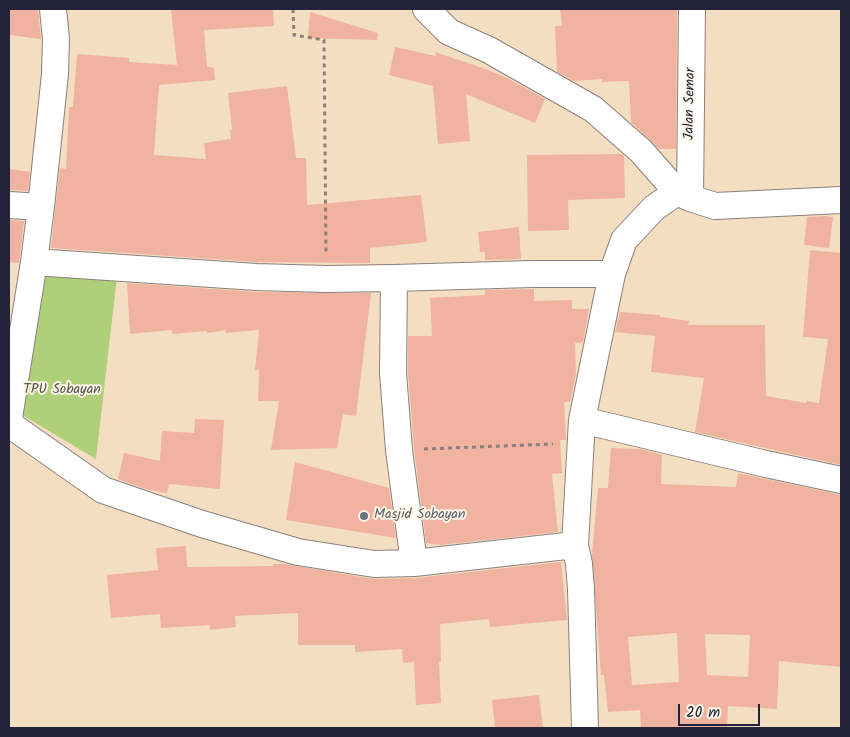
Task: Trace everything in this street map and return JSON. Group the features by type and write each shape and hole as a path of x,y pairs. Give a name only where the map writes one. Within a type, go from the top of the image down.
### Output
{"street":[{"path":"9,418 42,207 55,74 56,39 52,9"},
{"path":"426,9 449,32 489,50 594,109 641,151 683,195 715,206 841,200"},
{"name":"Jalan Semar","path":"683,195 692,9"},
{"path":"585,728 581,589 575,545 581,432 612,274 624,240 654,208 683,195"},
{"path":"9,205 42,207"},
{"path":"34,262 256,277 326,279 612,274"},
{"path":"394,278 393,373 399,450 414,563"},
{"path":"9,424 103,490 298,552 374,564 414,563 575,545"},
{"path":"581,432 766,464 841,480"}],"path":[{"path":"293,9 294,35 324,40 326,279"},
{"path":"399,450 581,432"}],"green space":[{"name":"TPU Sobayan","path":"118,268 96,459 17,412 40,269"}],"building":[{"path":"9,9 38,9 41,39 9,35"},
{"path":"171,9 273,9 274,26 204,30 207,67 214,68 215,80 159,85 154,155 206,159 204,143 231,139 230,130 232,130 228,93 287,86 296,158 306,158 307,205 421,195 427,242 370,248 370,263 257,262 51,248 60,168 66,169 69,107 73,107 77,54 129,58 129,62 177,65"},
{"path":"560,9 677,9 676,149 659,149 631,122 629,81 602,82 602,79 574,81 557,72 555,26 562,26"},
{"path":"310,12 378,33 377,40 308,38"},
{"path":"395,47 436,56 435,52 486,69 509,79 545,99 535,123 466,94 470,141 438,144 433,86 389,75"},
{"path":"622,154 624,156 625,198 568,200 569,230 528,231 527,155"},
{"path":"9,169 30,172 28,191 9,190"},
{"path":"807,217 833,217 829,248 804,245"},
{"path":"9,220 24,221 19,263 9,262"},
{"path":"519,227 521,259 485,260 485,252 480,252 478,232"},
{"path":"810,250 841,253 841,465 695,432 704,378 651,372 655,336 615,332 620,312 660,315 660,317 689,321 688,325 765,325 766,396 806,403 807,401 819,403 828,339 803,337"},
{"path":"127,283 256,292 371,293 356,416 343,414 337,448 271,450 279,401 258,401 259,370 255,370 259,330 226,333 226,330 207,333 207,331 172,334 172,330 130,334"},
{"path":"534,289 534,301 572,300 572,309 589,309 583,342 575,343 576,374 570,402 564,402 566,440 560,440 562,473 552,474 558,532 441,545 426,543 414,448 408,372 408,336 432,336 430,298 485,295 485,290"},
{"path":"195,419 224,420 220,489 169,484 167,493 146,489 118,479 124,453 160,461 162,431 194,433"},
{"path":"611,448 640,449 662,455 661,484 736,487 738,473 841,495 841,667 779,661 777,709 728,706 727,728 641,728 640,710 608,712 604,675 601,675 592,555 598,488 608,488","holes":["677,633 679,682 632,685 628,637","705,634 750,635 748,677 707,675"]},
{"path":"295,462 389,488 396,538 286,520"},
{"path":"186,546 187,567 273,566 273,564 284,564 374,579 416,578 561,562 567,620 490,627 489,619 440,624 441,703 416,705 414,662 403,663 402,649 355,652 355,645 298,645 298,613 235,616 236,627 210,630 210,625 161,628 160,614 111,618 107,575 158,570 156,548"},
{"path":"539,695 543,728 495,728 492,700"}],"place":[{"name":"Masjid Sobayan","path":"364,516"}]}
